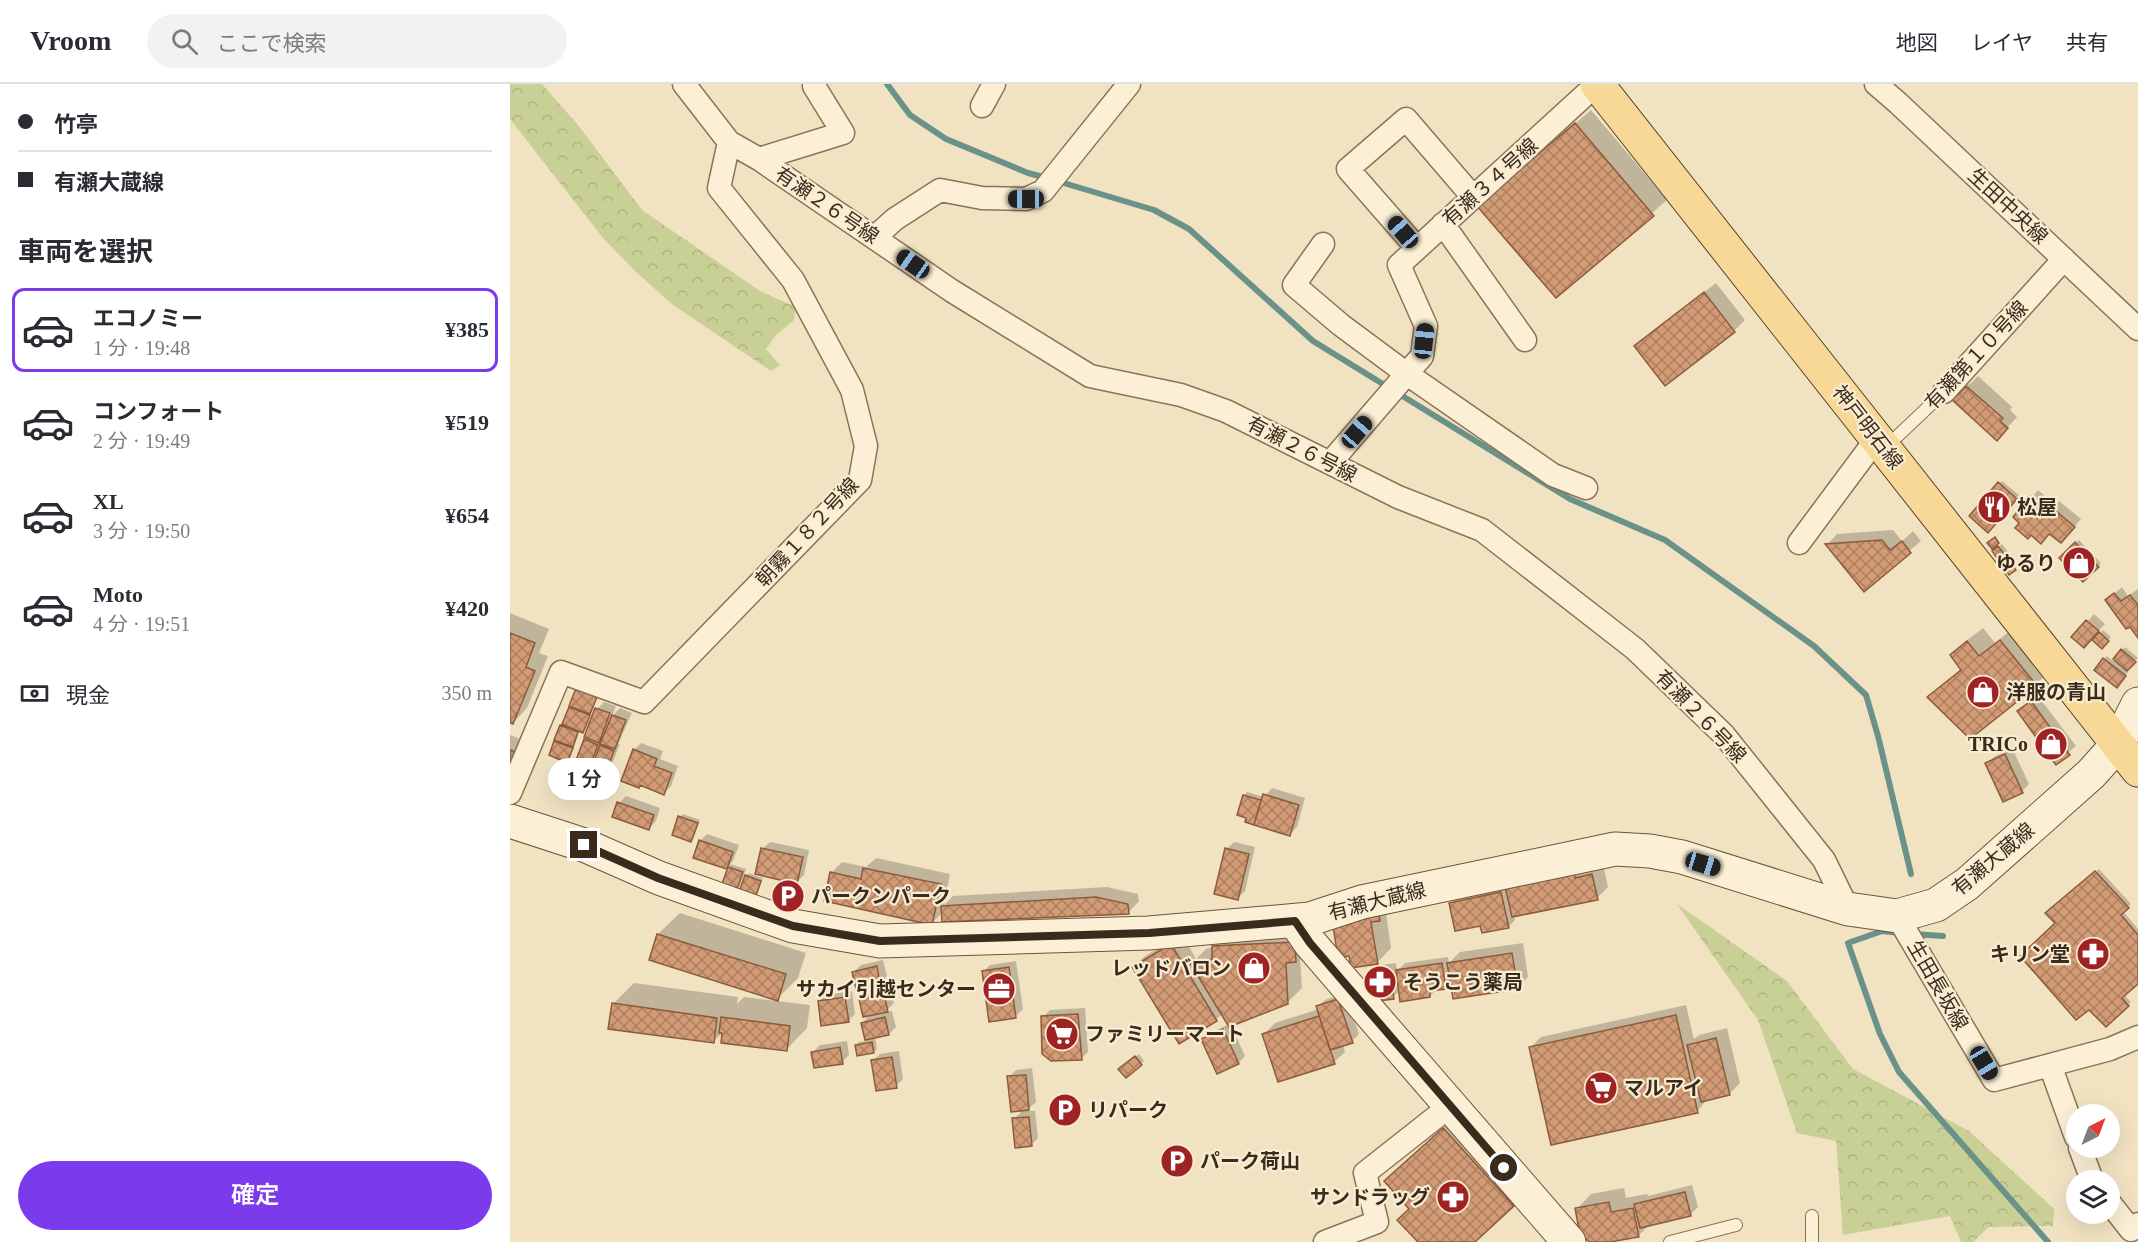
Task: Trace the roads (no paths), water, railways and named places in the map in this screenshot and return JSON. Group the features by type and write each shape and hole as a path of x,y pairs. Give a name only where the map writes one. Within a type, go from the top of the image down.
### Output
{"main road":[{"name":"神戸明石線","path":"1597,84 2138,770"},
{"name":"有瀬大蔵線","path":"510,822 584,845 658,878 793,926 880,941 1149,933 1295,921 1310,919 1362,902 1615,849 1650,851 1682,857 1848,909 1897,916 1936,905 1967,884 2091,774 2118,744 2138,704"},
{"path":"1295,921 1310,943 1569,1242"}],"street":[{"name":"有瀬２６号線","path":"684,84 729,142 759,159 952,291 1090,376 1192,399 1226,411 1398,497 1482,530 1635,649 1725,735 1824,860 1848,909"},
{"path":"982,106 994,84"},
{"path":"875,237 896,219 940,190 982,198 1026,199 1043,190 1129,84"},
{"name":"有瀬３４号線","path":"1330,463 1422,356 1426,326 1399,265 1597,84"},
{"name":"生田中央線","path":"1876,84 2138,329"},
{"path":"759,159 843,133 814,86"},
{"path":"1417,248 1348,169 1406,119 1473,197"},
{"name":"朝霧１８２号線","path":"510,793 561,672 644,702 860,480 866,446 852,390 793,280 719,188 729,142"},
{"path":"1443,224 1525,340"},
{"path":"1323,244 1294,285 1404,377 1553,475 1586,488"},
{"name":"有瀬第１０号線","path":"1944,392 2064,259"},
{"name":"有瀬第１０号線","path":"1799,543 1881,443"},
{"name":"生田長坂線","path":"1897,916 1994,1080 2110,1049 2138,1037"},
{"path":"2050,1065 2066,1109"},
{"path":"1325,1242 1377,1222 1365,1173 1450,1106"},
{"path":"2120,1214 2136,1231"}],"lane":[{"name":"有瀬第１０号線","path":"1881,443 1944,392"},
{"path":"1812,1216 1812,1242"},
{"path":"1670,1242 1736,1225"}],"waterway":[{"path":"887,84 910,115 946,139 1028,173 1047,178"},
{"path":"1057,181 1154,210 1189,229 1313,341 1570,499 1665,540 1814,646 1866,695 1911,874"},
{"path":"1900,933 1882,931 1848,943 1880,1034 1899,1072 2048,1242"},
{"path":"1913,934 1943,936"}],"place":[{"name":"松屋","path":"1994,507"},
{"name":"ゆるり","path":"2079,563"},
{"name":"洋服の青山","path":"1983,692"},
{"name":"TRICo","path":"2051,744"},
{"name":"パークンパーク","path":"788,896"},
{"name":"キリン堂","path":"2093,954"},
{"name":"レッドバロン","path":"1254,968"},
{"name":"そうこう薬局","path":"1380,982"},
{"name":"サカイ引越センター","path":"999,989"},
{"name":"ファミリーマート","path":"1062,1034"},
{"name":"マルアイ","path":"1601,1088"},
{"name":"リパーク","path":"1065,1110"},
{"name":"パーク荷山","path":"1177,1161"},
{"name":"サンドラッグ","path":"1453,1197"}]}
